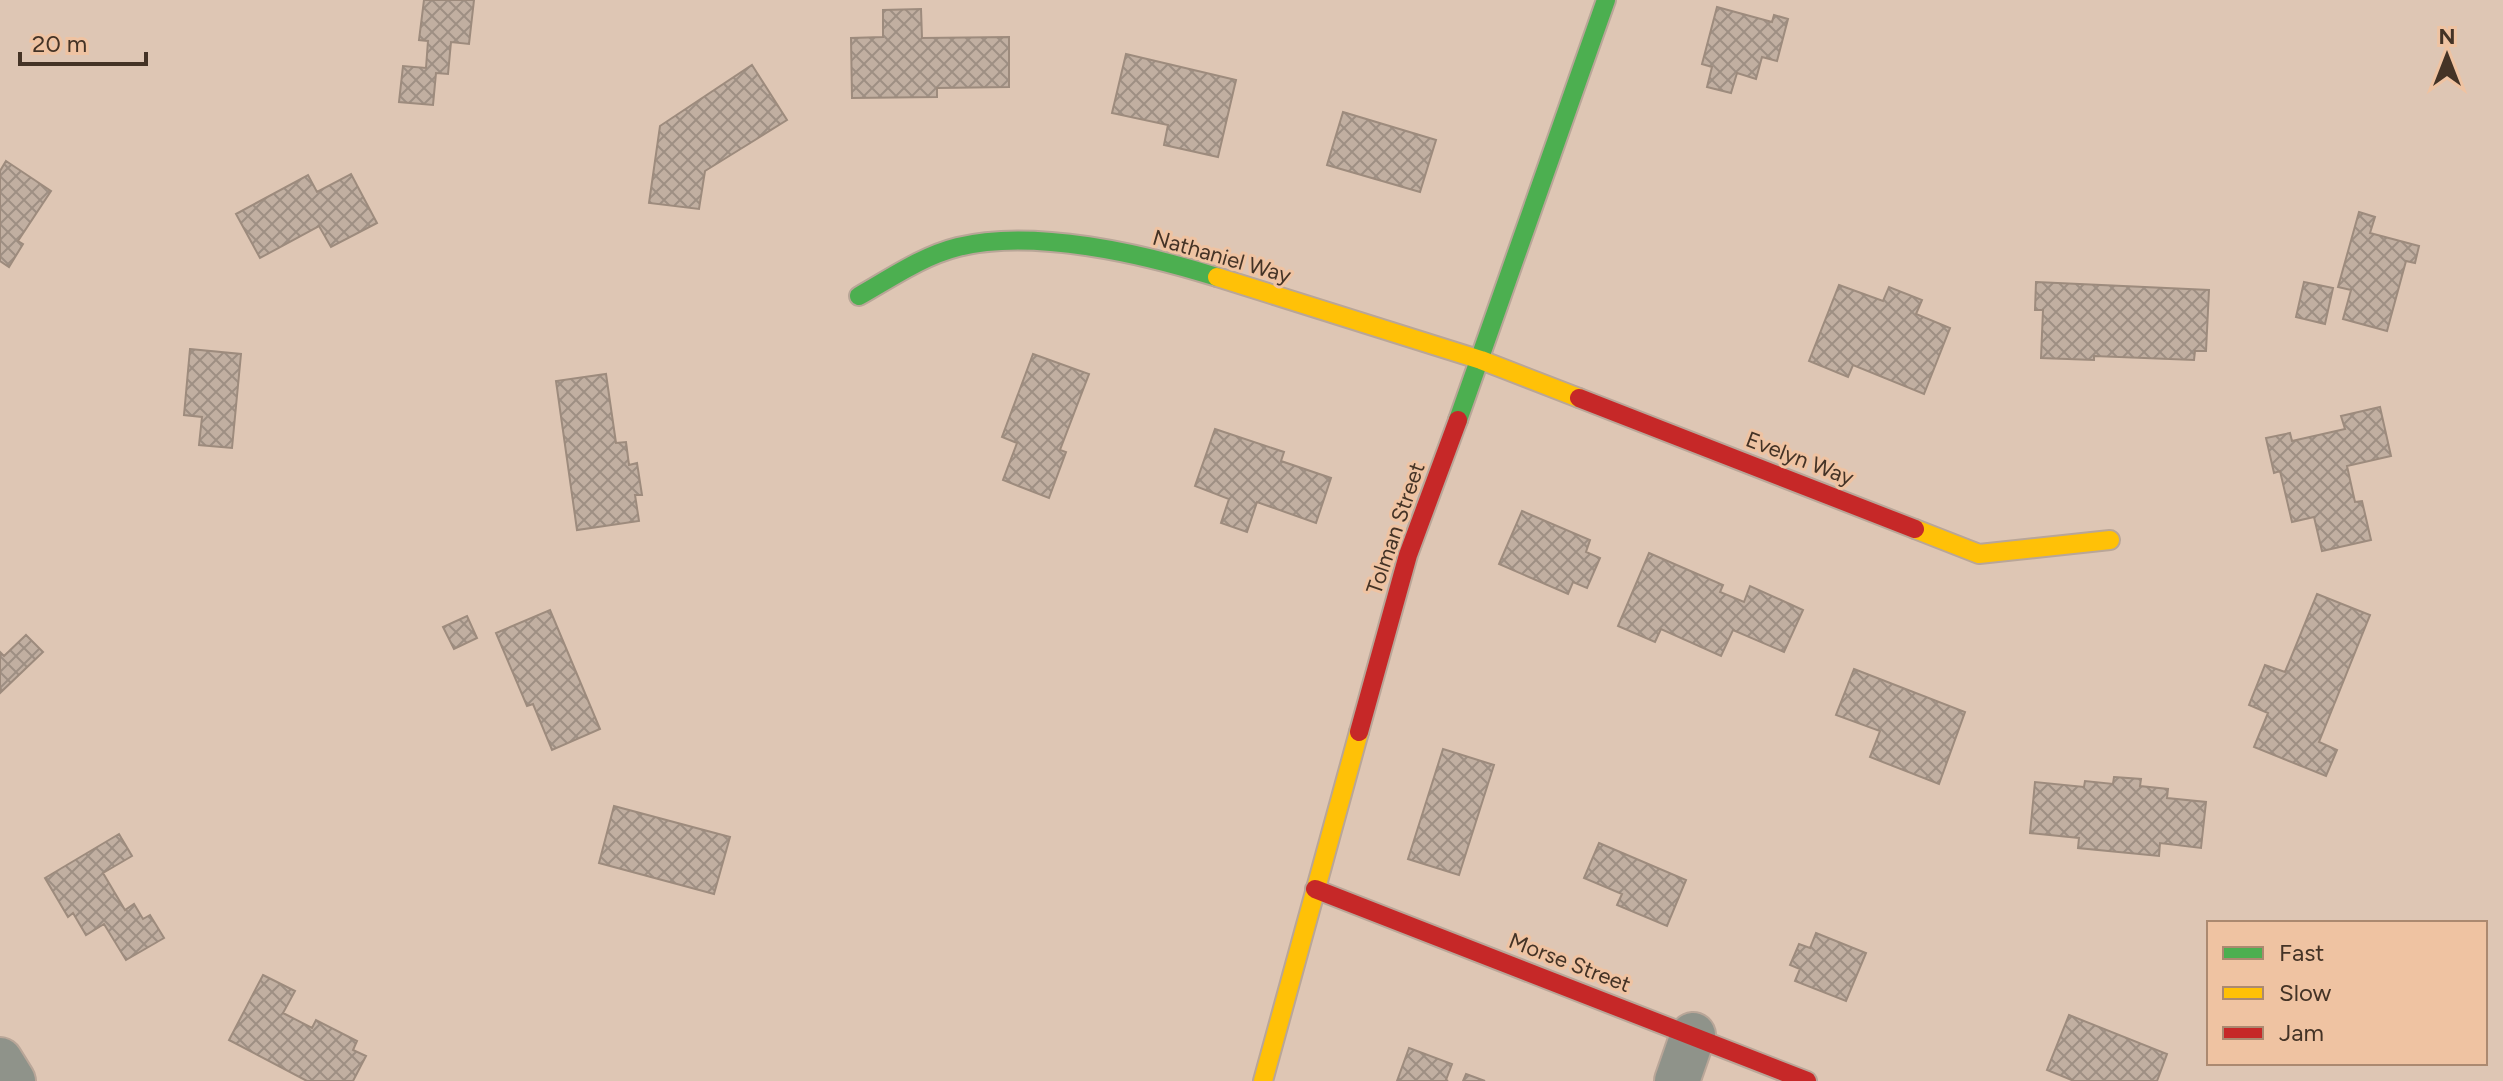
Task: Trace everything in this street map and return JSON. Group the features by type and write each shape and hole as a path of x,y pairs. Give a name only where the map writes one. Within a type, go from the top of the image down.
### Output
{"street":[{"name":"Tolman Street","path":"1263,1081 1408,555 1481,360 1606,0"},
{"name":"Nathaniel Way","path":"859,296 923,259 958,247 996,241 1051,241 1170,262 1481,360"},
{"name":"Evelyn Way","path":"1481,360 1979,554 2110,540"},
{"name":"Morse Street","path":"1315,889 1807,1081"},
{"path":"1677,1081 1693,1035"},
{"path":"0,1060 13,1081"}],"building":[{"path":"424,0 474,0 469,44 451,42 448,74 436,73 433,105 399,102 403,66 426,68 428,41 419,40"},
{"path":"1717,7 1772,22 1774,15 1788,19 1777,61 1762,57 1756,79 1737,73 1731,93 1707,87 1712,67 1702,64"},
{"path":"921,9 922,38 1009,37 1009,87 937,88 937,97 852,98 851,38 883,37 883,10"},
{"path":"1126,54 1236,80 1218,157 1164,145 1168,125 1112,113"},
{"path":"752,65 787,120 705,171 699,209 649,203 660,126"},
{"path":"1343,112 1436,140 1420,192 1327,165"},
{"path":"6,161 51,191 18,241 23,244 9,267 0,261 0,171"},
{"path":"351,174 377,223 331,247 319,226 260,258 236,214 308,175 317,192"},
{"path":"2359,212 2375,217 2370,233 2419,246 2415,263 2406,261 2387,331 2343,319 2351,290 2338,287"},
{"path":"2036,282 2209,290 2206,351 2195,351 2194,360 2094,356 2094,360 2041,358 2043,310 2035,310"},
{"path":"2304,282 2333,288 2325,324 2296,317"},
{"path":"1839,285 1883,301 1889,287 1922,300 1916,314 1950,328 1924,394 1853,365 1848,377 1809,361"},
{"path":"190,349 241,354 232,448 199,445 202,417 184,415"},
{"path":"1033,354 1089,374 1060,450 1066,452 1049,498 1003,480 1017,443 1002,437"},
{"path":"606,374 616,443 626,442 629,465 637,463 642,495 635,495 639,521 577,530 556,381"},
{"path":"2380,407 2391,456 2347,466 2355,502 2362,501 2371,540 2322,551 2314,517 2292,522 2280,471 2274,473 2266,438 2290,433 2292,441 2345,429 2341,416"},
{"path":"1215,429 1284,452 1281,461 1331,478 1316,523 1257,502 1247,532 1221,523 1229,499 1195,486"},
{"path":"1522,511 1590,540 1586,552 1600,558 1587,588 1573,582 1568,594 1499,564"},
{"path":"1649,553 1723,585 1720,592 1744,602 1750,586 1803,610 1784,652 1733,630 1721,656 1661,629 1655,642 1618,626"},
{"path":"2317,594 2370,615 2319,742 2337,750 2326,776 2254,747 2268,713 2249,705 2265,665 2285,672"},
{"path":"550,610 600,729 552,750 533,704 527,706 496,633"},
{"path":"467,616 477,638 454,649 443,627"},
{"path":"26,635 43,652 0,693 0,652 4,656"},
{"path":"1854,669 1965,712 1939,784 1870,757 1880,731 1836,715"},
{"path":"1443,749 1494,765 1459,875 1408,859"},
{"path":"2114,777 2141,779 2140,786 2168,789 2167,798 2206,802 2201,848 2160,843 2159,856 2078,848 2079,838 2030,833 2035,782 2084,787 2085,781 2113,784"},
{"path":"614,806 730,837 714,894 599,863"},
{"path":"119,834 132,856 103,873 125,910 134,904 143,919 150,915 164,938 126,960 104,924 86,935 73,913 68,917 45,878"},
{"path":"1599,843 1686,880 1667,926 1617,905 1622,894 1584,878"},
{"path":"1816,933 1866,953 1846,1001 1795,981 1800,969 1790,965 1799,944 1810,948"},
{"path":"263,975 295,991 283,1013 312,1028 316,1020 357,1041 353,1050 366,1056 353,1081 307,1081 229,1040"},
{"path":"2069,1015 2167,1054 2157,1081 2074,1081 2047,1070"},
{"path":"1409,1048 1452,1064 1448,1081 1397,1081"},
{"path":"1466,1074 1485,1081 1463,1081"}],"traffic: fast":[{"path":"1458,420 1606,0"},
{"path":"859,296 932,256 958,247 1020,240 1123,252 1217,277"}],"traffic: slow":[{"path":"1217,277 1481,360 1579,398"},
{"path":"1915,529 1979,554 2110,540"},
{"path":"1263,1081 1359,732"}],"traffic: jam":[{"path":"1579,398 1915,529"},
{"path":"1359,732 1408,555 1458,420"},
{"path":"1315,889 1807,1081"}]}
